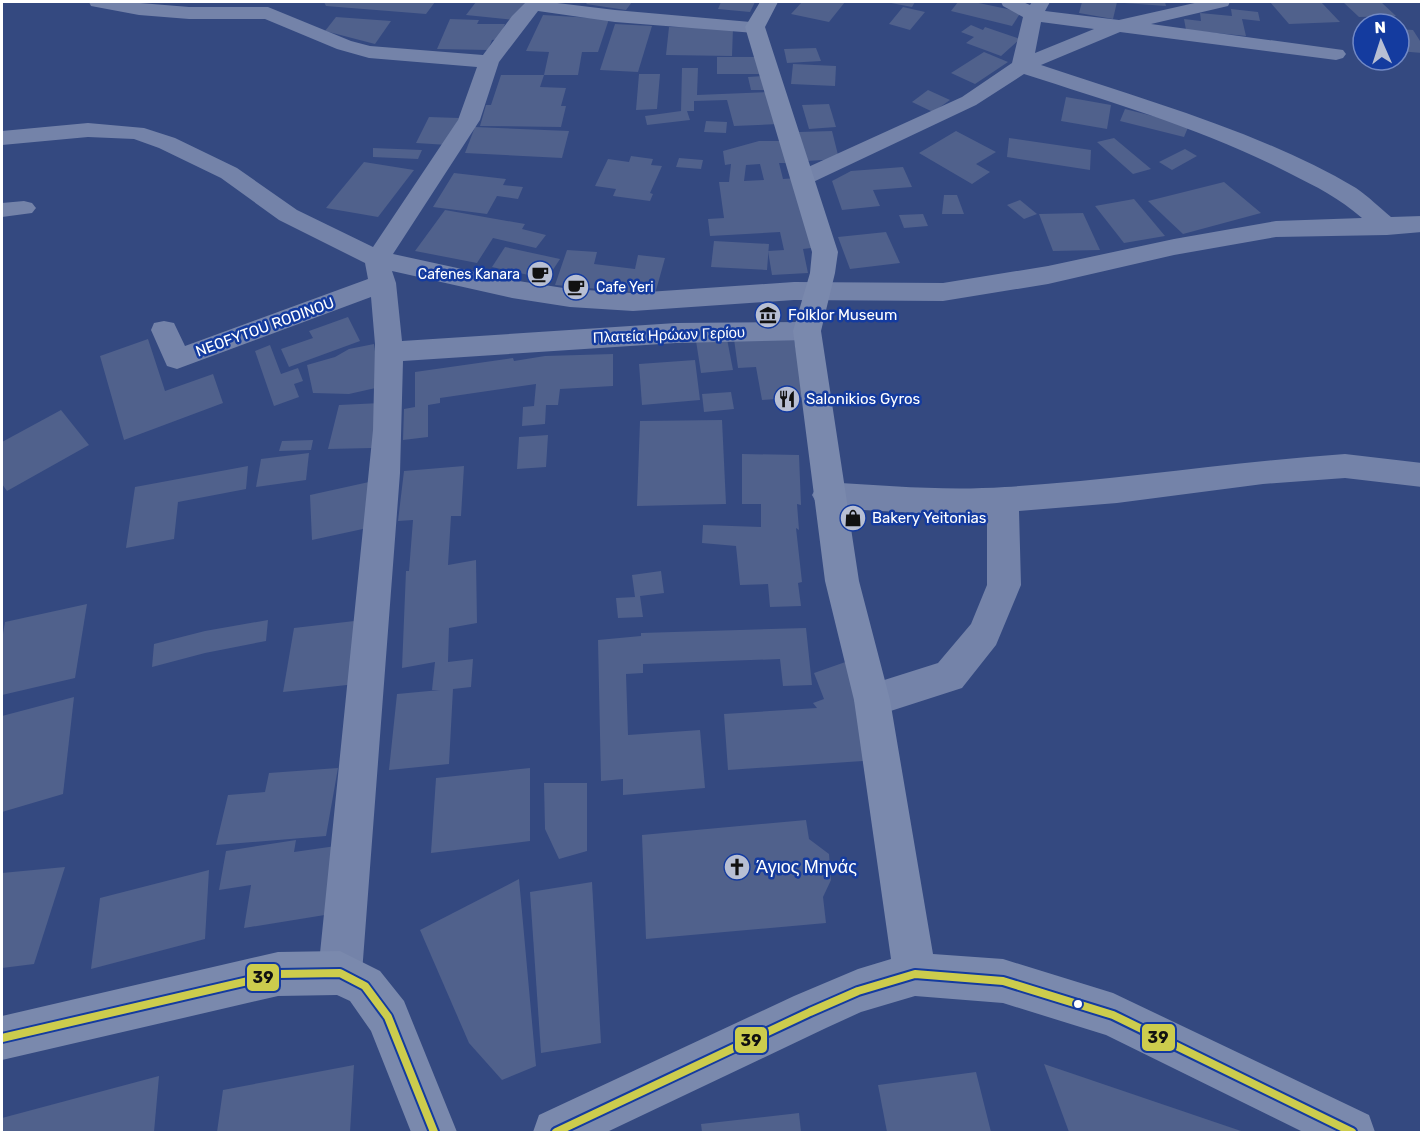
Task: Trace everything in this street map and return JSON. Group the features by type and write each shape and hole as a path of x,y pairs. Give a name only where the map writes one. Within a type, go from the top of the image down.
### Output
{"main road":[{"path":"770,2 755,27 825,252 825,270 819,291 809,310 807,331 828,495 842,581 872,700 915,974"},
{"path":"2,1038 278,974 340,973 365,986 388,1017 434,1132"},
{"path":"556,1132 810,1012 858,991 915,974 1004,981 1113,1015 1352,1132"}],"street":[{"path":"98,2 139,9 189,13 275,7 344,45 369,52 489,62"},
{"path":"1010,2 1115,27 1336,54"},
{"path":"803,178 969,101 1022,66 1115,27 1221,2"},
{"path":"340,973 386,448 401,351 380,271 469,120 489,62 534,3 615,16 755,27"},
{"path":"1022,66 1037,8"},
{"path":"1022,66 1181,119 1264,151 1349,194 1387,226"},
{"path":"2,138 88,130 136,133 167,143 229,173 288,215 380,271 570,298 633,302 794,291 942,292 1048,275 1174,247 1276,229 1422,224"},
{"name":"NEOFYTOU RODINOU","path":"164,330 177,359 380,271"},
{"name":"Πλατεία Ηρώων Γερίου","path":"401,351 676,333 807,331"},
{"path":"828,495 916,500 1003,500 1117,490 1263,472 1345,466 1422,475"},
{"path":"872,700 949,676 984,634 1004,585 1003,500"}],"building":[{"path":"324,2 435,2 426,14 326,6"},
{"path":"476,2 528,2 516,20 466,15"},
{"path":"588,2 632,2 626,10 586,4"},
{"path":"721,2 755,2 750,12 718,9"},
{"path":"802,2 845,2 829,22 791,14"},
{"path":"886,2 915,2 912,7"},
{"path":"958,2 974,2 1021,12 1012,26 951,11"},
{"path":"1082,2 1117,2 1113,19 1079,13"},
{"path":"1165,2 1166,6 1124,3"},
{"path":"1270,2 1321,2 1340,22 1289,24"},
{"path":"1343,2 1381,2 1392,12 1354,12"},
{"path":"903,7 925,12 910,30 889,24"},
{"path":"1231,9 1258,12 1260,21 1242,19 1246,36 1186,30 1184,19 1201,21 1200,13 1232,16"},
{"path":"543,15 609,19 598,52 582,52 578,75 544,75 549,52 526,51"},
{"path":"336,17 391,21 375,44 325,31"},
{"path":"450,19 479,20 477,24 505,24 499,39 492,40 488,50 437,49"},
{"path":"615,24 652,26 638,72 600,70"},
{"path":"971,25 983,30 985,27 1020,39 1001,56 966,43 974,37 961,32"},
{"path":"669,27 733,28 732,56 666,55"},
{"path":"1411,30 1422,44 1422,53 1411,52"},
{"path":"816,48 821,61 787,63 784,49"},
{"path":"984,52 1008,62 975,84 951,73"},
{"path":"717,57 763,57 764,74 717,74"},
{"path":"793,64 836,66 835,86 791,84"},
{"path":"682,68 698,68 697,95 770,92 778,124 734,126 727,100 694,101 694,111 687,111 690,120 647,125 645,116 681,111"},
{"path":"639,74 660,74 657,109 636,110"},
{"path":"501,75 544,75 540,87 566,88 561,106 566,106 561,127 480,126 486,105 491,105"},
{"path":"766,76 769,90 751,90 748,77"},
{"path":"928,90 950,100 933,112 912,102"},
{"path":"1066,97 1111,105 1107,129 1061,121"},
{"path":"829,104 836,127 809,129 802,105"},
{"path":"1125,109 1189,125 1184,137 1120,121"},
{"path":"429,117 459,118 448,145 416,143"},
{"path":"706,121 727,122 726,133 704,132"},
{"path":"475,127 569,131 562,158 465,153"},
{"path":"832,131 839,159 806,161 799,132"},
{"path":"956,131 996,152 976,164 990,172 972,184 919,153"},
{"path":"1009,138 1091,150 1090,170 1007,157"},
{"path":"1114,138 1151,169 1133,174 1097,142"},
{"path":"759,141 782,141 786,163 779,163 783,179 797,178 819,247 803,249 808,273 772,275 768,251 784,250 780,232 710,236 708,219 724,218 719,182 729,182 731,164 725,165 723,151","holes":["760,164 764,180 744,181 746,165"]},
{"path":"373,148 422,150 418,159 373,157"},
{"path":"1185,149 1197,156 1172,170 1159,162"},
{"path":"631,156 653,159 651,165 662,166 650,193 653,194 650,201 613,196 616,189 595,186 608,159 629,162"},
{"path":"679,158 703,160 701,169 676,167"},
{"path":"364,162 414,170 378,217 326,208"},
{"path":"903,167 912,187 873,190 880,206 842,210 832,181 851,171"},
{"path":"454,173 506,179 503,185 523,187 518,199 497,196 487,214 433,207"},
{"path":"1224,182 1261,213 1183,234 1148,201"},
{"path":"944,195 957,195 964,214 942,214"},
{"path":"1134,199 1165,236 1124,243 1095,206"},
{"path":"1020,200 1037,214 1024,219 1007,205"},
{"path":"445,210 525,224 522,229 546,235 536,248 493,238 477,263 415,251"},
{"path":"1083,213 1100,250 1053,251 1039,214"},
{"path":"923,214 928,226 904,228 899,215"},
{"path":"886,232 900,263 850,269 838,237"},
{"path":"714,241 769,244 767,270 711,267"},
{"path":"505,247 560,259 547,279 492,267"},
{"path":"567,250 597,252 594,264 635,269 638,255 665,258 655,294 555,285"},
{"path":"348,317 360,341 289,367 281,349 313,338 309,331"},
{"path":"793,335 805,397 762,400 756,367 738,368 734,339"},
{"path":"148,339 165,391 213,374 223,403 124,440 100,356"},
{"path":"727,339 733,370 701,373 696,341"},
{"path":"374,344 380,387 349,394 313,393 307,365 335,357 349,349"},
{"path":"270,345 281,374 298,368 303,381 294,384 299,397 274,406 255,351"},
{"path":"613,354 613,386 560,389 558,405 546,405 545,424 522,426 523,407 534,406 536,384 440,398 440,403 428,405 428,437 403,440 404,409 415,407 415,372 513,358 514,361 545,356"},
{"path":"695,360 700,400 642,405 639,364"},
{"path":"731,392 734,409 704,412 702,394"},
{"path":"381,403 372,448 328,449 339,405"},
{"path":"61,410 89,445 7,491 2,484 2,442"},
{"path":"722,420 726,504 637,506 640,421"},
{"path":"548,435 546,467 517,469 519,437"},
{"path":"313,440 311,450 279,451 282,441"},
{"path":"309,453 306,480 256,487 261,459"},
{"path":"742,454 799,455 801,505 797,504 799,530 796,528 802,582 798,583 801,606 770,607 768,584 740,585 736,546 702,543 703,525 761,527 761,504 742,504"},
{"path":"248,466 246,489 178,502 174,539 126,548 135,487"},
{"path":"464,466 461,516 451,516 448,565 476,560 477,623 449,628 448,662 473,659 471,687 453,689 449,764 389,770 397,694 440,690 432,690 435,662 402,668 406,571 409,571 413,520 398,521 404,471"},
{"path":"369,482 372,527 312,540 310,495"},
{"path":"661,571 664,593 640,596 643,617 618,618 616,598 635,597 632,575"},
{"path":"87,604 75,678 2,695 2,640 5,622"},
{"path":"268,620 266,641 205,653 152,667 154,644 205,631"},
{"path":"363,620 356,684 283,692 294,628"},
{"path":"806,628 812,685 783,686 780,659 643,664 643,673 626,674 628,735 700,730 705,788 623,795 623,779 601,781 598,640 641,636 641,633"},
{"path":"854,659 878,760 728,770 724,714 817,708 813,703 824,699 814,673"},
{"path":"74,697 63,794 2,812 2,716"},
{"path":"338,768 326,836 216,845 228,795 265,792 269,773"},
{"path":"530,768 530,841 431,853 436,778"},
{"path":"544,783 587,783 587,851 559,859 545,829"},
{"name":"Άγιος Μηνάς","path":"806,820 809,839 829,854 831,880 823,897 826,923 646,939 642,835"},
{"path":"296,840 294,852 343,845 337,913 244,928 251,885 219,890 226,851"},
{"path":"65,867 34,964 2,968 2,873"},
{"path":"209,870 205,939 91,969 100,898"},
{"path":"519,879 536,1066 502,1080 469,1043 420,930"},
{"path":"592,882 601,1043 541,1053 530,892"},
{"path":"1044,1064 1244,1132 1069,1132"},
{"path":"354,1065 350,1132 217,1132 223,1090"},
{"path":"976,1072 991,1132 887,1132 878,1085"},
{"path":"159,1076 154,1132 2,1132 2,1118"},
{"path":"799,1113 801,1132 702,1132 701,1124"}],"transit line":[{"name":"39","path":"2,1038 278,974 340,973 365,986 388,1017 434,1132"},
{"name":"39","path":"556,1132 810,1012 858,991 915,974 1003,981 1113,1015 1352,1132"}],"place":[{"name":"Cafenes Kanara","path":"540,274"},
{"name":"Cafe Yeri","path":"576,287"},
{"name":"Folklor Museum","path":"768,315"},
{"name":"Salonikios Gyros","path":"787,399"},
{"name":"Bakery Yeitonias","path":"853,518"},
{"name":"Άγιος Μηνάς","path":"737,867"}]}
